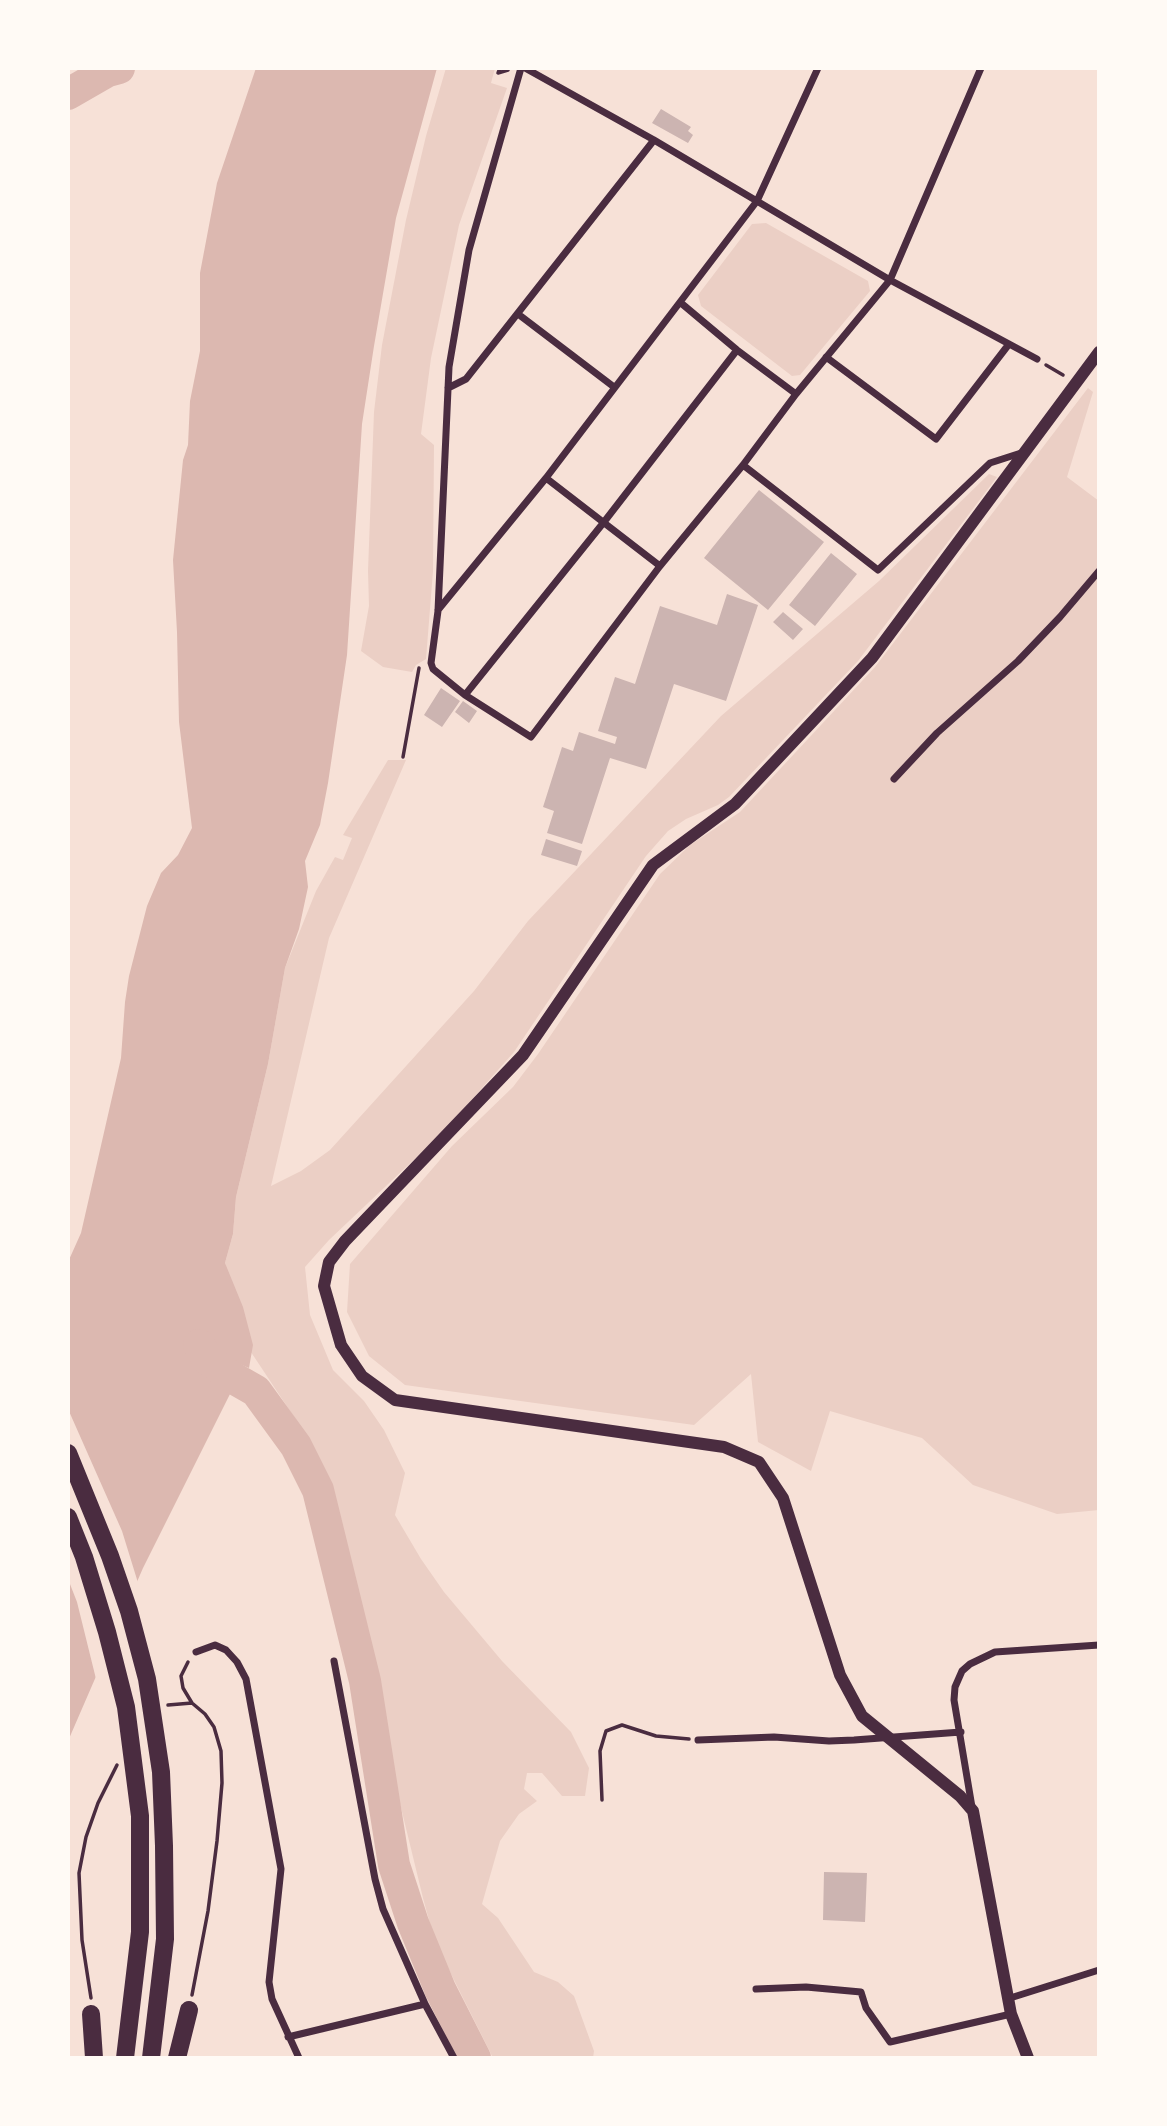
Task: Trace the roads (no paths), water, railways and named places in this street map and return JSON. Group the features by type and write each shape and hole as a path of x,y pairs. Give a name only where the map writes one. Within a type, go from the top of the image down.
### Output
{"highway":[{"path":"68,1453 129,1611 147,1679 161,1772 165,1939 151,2058"},
{"path":"68,1517 84,1557 122,1695 140,1816 140,1932 125,2058"},
{"path":"177,2058 189,2010"},
{"path":"91,2014 94,2058"}],"street":[{"path":"981,68 890,280 660,566 531,737 465,695 433,669 431,663 438,611 449,367 469,250 523,68 654,140 890,280 1037,359"},
{"path":"438,611 546,478 758,201 817,68"},
{"path":"448,388 466,379 654,140"},
{"path":"681,303 796,394"},
{"path":"518,314 614,387"},
{"path":"826,357 936,439 1009,344"},
{"path":"465,695 604,522 737,349"},
{"path":"973,1811 960,1796 862,1716 840,1675 783,1498 759,1462 724,1447 395,1400 362,1376 341,1345 324,1286 329,1262 345,1241 523,1055 653,865 735,804 872,658 1099,352"},
{"path":"743,465 878,570 990,463 1025,452"},
{"path":"546,478 660,566"},
{"path":"894,779 937,733 1018,661 1099,571"},
{"path":"196,1652 215,1645 226,1650 237,1662 246,1679 281,1869 269,1982 272,1999 299,2058"},
{"path":"1028,2058 1007,1999 954,1700 955,1687 962,1671 970,1664 995,1652 1099,1645"},
{"path":"334,1661 383,1909 425,2004 454,2058"},
{"path":"698,1740 774,1737 829,1741 961,1732"},
{"path":"1007,1999 1099,1970"},
{"path":"756,1989 806,1987 861,1992 866,2008 890,2042 1011,2014"},
{"path":"288,2037 425,2004"}],"waterway":[{"path":"68,94 108,71 119,68"},
{"path":"199,1345 207,1358 228,1375 256,1391 296,1446 318,1490 365,1681 394,1865 413,1923 440,1989 475,2058"}]}
